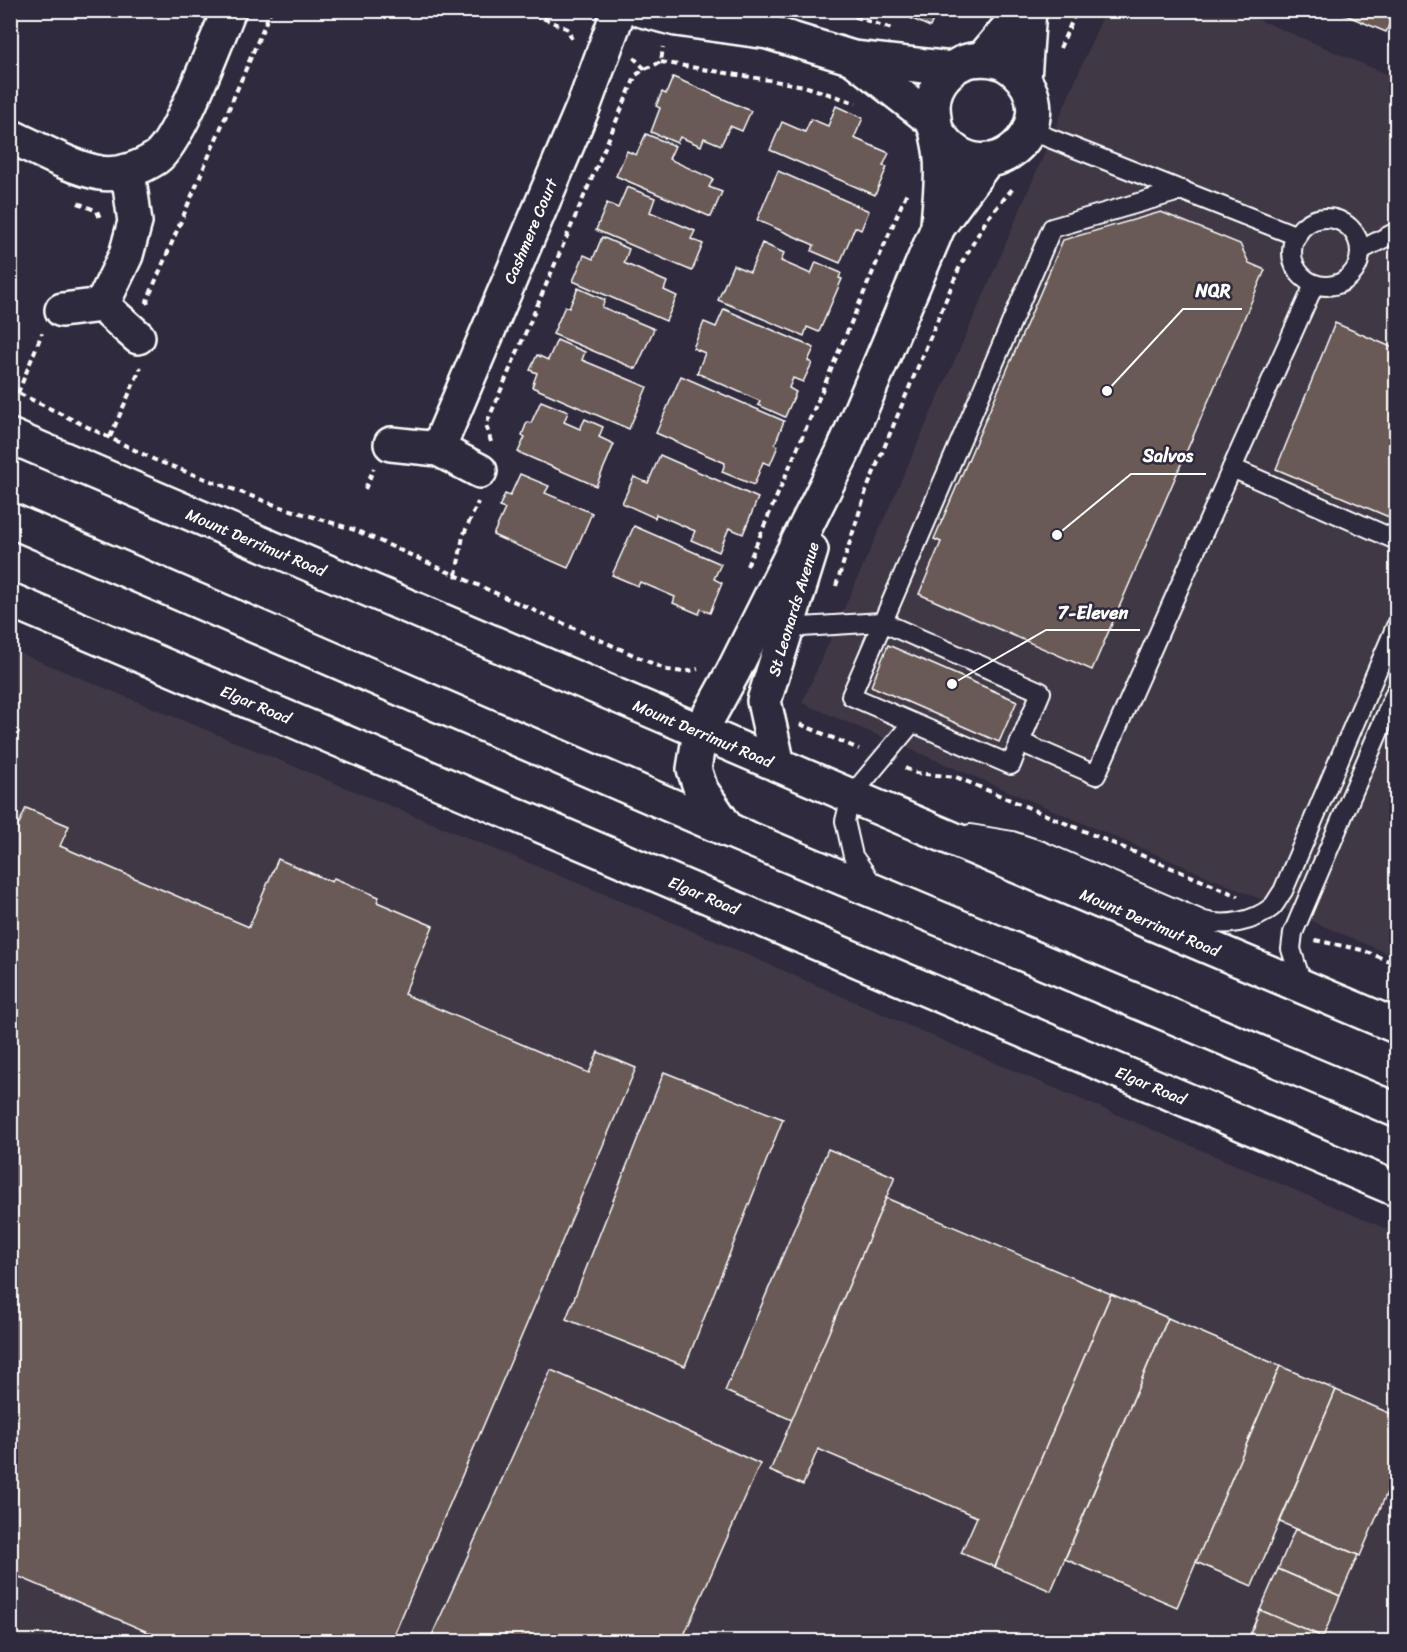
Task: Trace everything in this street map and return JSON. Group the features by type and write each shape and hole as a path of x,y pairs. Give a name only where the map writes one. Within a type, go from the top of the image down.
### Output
{"street":[{"path":"10,136 69,162 101,173 128,171 158,157 178,130 229,10"},
{"name":"Cashmere Court","path":"438,449 574,127 591,47 619,10"},
{"path":"642,10 676,19 768,32 853,58 952,69"},
{"path":"983,58 1023,10"},
{"path":"1024,79 1029,10"},
{"path":"853,58 934,124 944,142 956,153 971,159 987,160 1002,157 1016,149 1026,137 1032,123 1034,108 1031,92 1024,79 1006,64 983,58 967,61 952,69 942,80 935,93 932,106 934,124"},
{"name":"St Leonards Avenue","path":"934,124 941,158 938,227"},
{"name":"St Leonards Avenue","path":"728,830 701,790 694,769 700,732 733,672 842,454 938,227 987,160"},
{"path":"53,319 102,305 126,255 135,222 128,171"},
{"path":"102,305 144,336"},
{"name":"Mount Derrimut Road","path":"10,436 700,732 1396,1026"},
{"path":"384,451 438,449 485,472"},
{"name":"St Leonards Avenue","path":"778,765 764,701 842,454"},
{"path":"10,520 728,830 1396,1110"},
{"name":"Elgar Road","path":"10,600 1396,1189"}],"lane":[{"path":"1029,130 1297,236"},
{"path":"786,628 882,622 1041,692 1011,765 851,696 882,622 1052,228 1183,190"},
{"path":"1330,218 1342,222 1358,239 1359,262 1347,280 1338,285 1314,285 1299,273 1294,264 1292,254 1297,236 1308,223 1319,219 1330,218"},
{"path":"1360,250 1396,232"},
{"path":"1020,742 1096,776 1314,285"},
{"path":"1232,468 1396,540"},
{"path":"924,827 1012,842 1042,851 1204,921 1219,925 1239,922 1256,915 1271,907 1283,891 1396,626"},
{"path":"1303,987 1295,966 1292,942 1298,919 1396,691"},
{"path":"880,894 853,856 845,821 851,796 912,723"}],"path":[{"path":"110,437 144,336 147,301 271,10"},
{"path":"456,575 463,536 485,472 486,425 636,75 645,69 635,58 591,47 572,39 568,29 524,10"},
{"path":"1056,57 1077,10"},
{"path":"572,39 591,47"},
{"path":"661,62 804,86 866,106"},
{"path":"747,568 915,172 941,178"},
{"path":"76,201 97,211 103,225"},
{"path":"18,393 53,319"},
{"path":"10,390 155,460 275,506 355,530 667,670 685,672 718,661 733,672"},
{"path":"364,489 384,451"},
{"path":"795,717 799,723 916,773 956,777 1239,896 1256,915"},
{"path":"1292,942 1311,939 1322,941 1362,950 1396,964"}],"shaded area":[{"path":"1105,11 1238,11 1396,78 1396,957 802,703 985,292"},
{"path":"10,649 679,925 951,1044 1396,1233 1396,1641 11,1641"}],"building":[{"path":"893,10 937,10 930,27"},
{"path":"1344,10 1395,10 1386,32 1343,14"},
{"path":"1396,29 1396,48 1390,45"},
{"path":"673,77 751,111 742,131 730,126 721,145 704,138 701,146 680,137 677,143 651,132 660,108 656,106 662,92 666,94"},
{"path":"836,106 863,118 854,138 889,153 883,166 887,167 875,195 770,150 782,122 805,132 811,119 828,126"},
{"path":"646,134 675,146 669,159 713,179 709,187 722,192 711,217 616,176 627,151 636,155"},
{"path":"778,171 869,211 861,230 855,227 840,263 812,251 814,245 757,220"},
{"path":"627,187 655,198 650,212 695,231 691,239 703,244 692,271 596,230 607,203 618,208"},
{"path":"1161,212 1240,244 1249,263 1265,270 1092,670 919,594 941,542 934,539 1063,240"},
{"path":"602,237 629,249 624,263 667,282 664,290 677,296 666,321 573,281 584,255 593,259"},
{"path":"762,243 784,253 781,261 811,274 816,262 841,273 839,278 842,279 819,332 807,327 804,336 718,300 733,265 750,272"},
{"path":"578,288 605,300 602,307 654,329 636,369 553,334 565,306 569,308"},
{"path":"724,309 814,348 808,361 812,363 803,382 793,378 789,388 796,392 785,417 758,405 760,401 697,373 705,353 693,348 704,322 716,327"},
{"path":"1335,323 1396,349 1396,520 1276,469"},
{"path":"557,340 585,352 582,360 647,387 629,429 532,387 537,373 530,370 537,355 548,360"},
{"path":"681,376 784,421 775,444 778,446 770,465 763,462 754,485 722,472 725,463 656,433"},
{"path":"541,401 568,412 564,422 580,429 585,419 603,427 599,437 614,444 596,486 518,452 525,437 522,435 527,422 531,423"},
{"path":"660,455 758,498 743,534 729,528 719,552 691,540 695,531 656,514 655,518 622,503 634,477 648,483"},
{"path":"520,474 549,486 545,493 592,513 568,568 493,535 505,509 499,507 505,494 510,496"},
{"path":"634,526 721,564 714,579 722,583 710,613 701,609 699,614 673,603 675,597 640,582 638,586 612,575"},
{"path":"888,645 1017,701 999,742 871,686"},
{"path":"10,728 19,732 10,752"},
{"path":"26,808 69,826 60,846 249,927 278,859 332,882 334,878 379,897 377,902 433,926 404,994 589,1073 598,1052 636,1068 391,1642 171,1642 10,1573 10,844"},
{"path":"664,1072 783,1119 685,1366 566,1319"},
{"path":"828,1149 895,1177 792,1420 725,1391"},
{"path":"886,1198 1111,1294 995,1567 961,1553 977,1517 818,1449 803,1485 770,1471"},
{"path":"1111,1294 1168,1318 1051,1591 995,1567"},
{"path":"1168,1318 1280,1366 1177,1607 1065,1559"},
{"path":"1280,1366 1336,1390 1252,1586 1196,1562"},
{"path":"551,1370 760,1464 681,1642 429,1642"},
{"path":"1336,1390 1396,1416 1396,1471 1360,1556 1280,1522"},
{"path":"1295,1529 1358,1555 1340,1596 1278,1569"},
{"path":"1278,1569 1340,1596 1323,1637 1260,1610"},
{"path":"1260,1610 1323,1637 1321,1642 1247,1642"}],"place":[{"name":"NQR","path":"1107,391"},
{"name":"Salvos","path":"1057,535"},
{"name":"7-Eleven","path":"952,684"}]}
